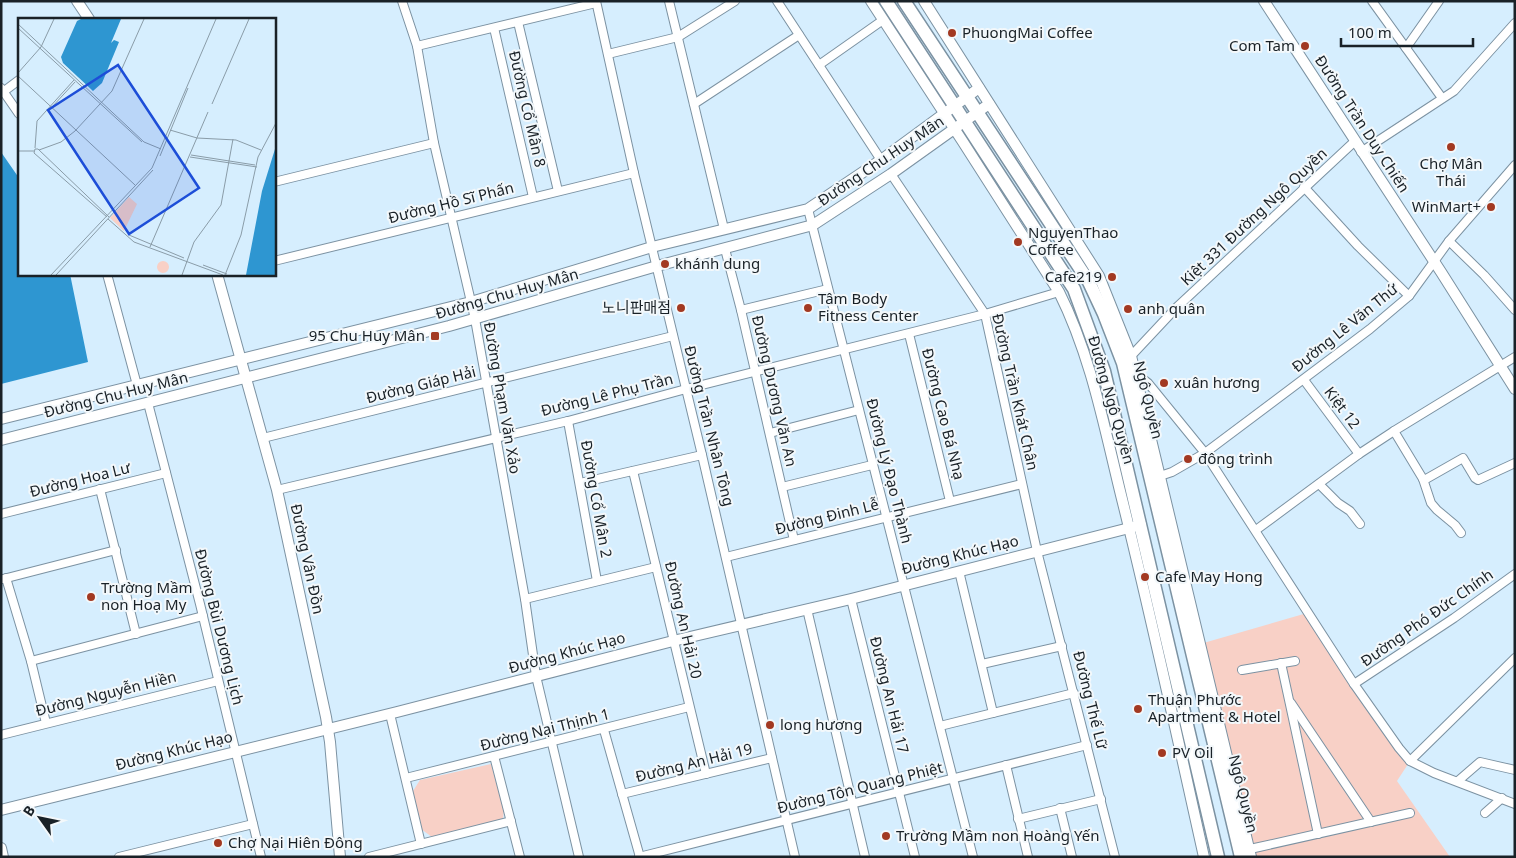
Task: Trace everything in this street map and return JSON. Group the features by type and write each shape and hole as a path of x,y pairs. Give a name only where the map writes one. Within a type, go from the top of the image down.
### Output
{"highway":[{"path":"886,1 949,110 1074,289 1104,371 1135,527 1218,857"},
{"name":"Ngô Quyền","path":"904,1 1089,282 1127,360 1247,854"}],"street":[{"path":"77,1 88,18"},
{"name":"Đường Phạm Văn Xảo","path":"402,1 417,46 434,142 475,319 525,599 536,676 580,857"},
{"path":"669,1 724,229"},
{"path":"608,54 678,37 735,1"},
{"path":"777,1 881,160"},
{"path":"871,1 949,110"},
{"name":"Đường Ngô Quyền","path":"924,1 1099,276 1127,360 1135,372 1247,854"},
{"path":"1372,1 1442,98"},
{"path":"1406,48 1439,1"},
{"path":"417,46 596,2"},
{"name":"Đường Trần Nhân Tông","path":"596,2 634,173 796,857"},
{"name":"Đường Trần Duy Chiến","path":"1268,3 1361,152 1434,261 1515,389"},
{"path":"819,65 883,20"},
{"name":"Đường Cổ Mân 8","path":"518,22 558,191"},
{"path":"1361,152 1454,91 1515,23"},
{"name":"Đường Cổ Mân 8","path":"494,28 533,197"},
{"path":"694,104 799,34"},
{"path":"18,81 2,90 18,113"},
{"name":"Đường Chu Huy Mân","path":"1,419 471,302 652,247 808,209 881,160 979,88"},
{"name":"Đường Chu Huy Mân","path":"1,440 475,319 656,266 813,225 891,174 989,104"},
{"name":"Đường Ngô Quyền","path":"959,125 1059,292 1089,366 1135,527 1204,857"},
{"name":"Kiệt 331 Đường Ngô Quyền","path":"1127,360 1176,308 1355,141"},
{"path":"275,182 434,142"},
{"name":"Đường Lê Văn Thứ","path":"1160,476 1172,472 1205,453 1304,380 1409,296 1449,241 1515,165"},
{"name":"Đường Hồ Sĩ Phấn","path":"275,261 634,173"},
{"name":"Đường Trần Khát Chân","path":"891,174 985,314 1037,551"},
{"path":"1304,187 1358,246 1409,296"},
{"name":"Đường Lý Đạo Thành","path":"808,209 973,857"},
{"path":"1449,241 1484,275 1515,310"},
{"name":"Đường Dương Văn An","path":"725,249 794,540"},
{"path":"107,275 137,385"},
{"name":"Đường Vân Đồn","path":"219,275 277,490 328,729 340,857"},
{"path":"741,310 828,289"},
{"name":"Đường Lê Phụ Trần","path":"277,490 568,421 686,389 909,334 1059,292"},
{"name":"Đường Cao Bá Nhạ","path":"909,334 950,501"},
{"name":"Đường Giáp Hải","path":"263,438 673,336"},
{"path":"1256,530 1359,454 1515,357"},
{"name":"Đường Phó Đức Chính","path":"1135,372 1148,383 1205,453 1354,684 1410,761 1434,773 1515,804"},
{"name":"Kiệt 12","path":"1304,380 1359,454"},
{"name":"Đường Bùi Dương Lịch","path":"148,403 203,616 261,857"},
{"path":"770,433 859,410"},
{"name":"Đường Cổ Mân 2","path":"568,421 597,581"},
{"path":"1394,431 1424,479 1434,506 1461,533"},
{"path":"580,483 702,455"},
{"path":"1424,479 1463,458 1478,480 1515,463"},
{"path":"782,487 872,465"},
{"name":"Đường An Hải 20","path":"632,472 706,774"},
{"name":"Đường Hoa Lư","path":"1,514 166,473"},
{"name":"Đường Đinh Lễ","path":"726,557 1022,484"},
{"path":"1319,484 1338,504 1350,511 1360,524"},
{"path":"100,489 136,634"},
{"name":"Đường Khúc Hạo","path":"1,810 1135,527"},
{"path":"46,723 30,661 4,579 116,550"},
{"name":"Đường Thế Lữ","path":"1037,551 1115,857"},
{"path":"525,599 656,567"},
{"path":"959,571 993,713"},
{"name":"Đường Phó Đức Chính","path":"1354,684 1454,618 1515,574"},
{"name":"Đường An Hải 17","path":"851,598 915,857"},
{"path":"807,610 865,857"},
{"path":"30,661 203,616"},
{"path":"982,664 1062,646"},
{"path":"1410,761 1515,658"},
{"path":"1242,670 1295,661"},
{"path":"1281,663 1318,834"},
{"name":"Đường Nguyễn Hiền","path":"1,735 218,681"},
{"path":"940,726 1074,693"},
{"path":"1289,700 1371,822"},
{"name":"Đường Nại Thịnh 1","path":"406,778 690,708"},
{"path":"390,714 421,844"},
{"path":"604,730 640,857"},
{"name":"Đường Tôn Quang Phiệt","path":"640,857 1087,745"},
{"path":"494,756 520,857"},
{"name":"Đường An Hải 19","path":"622,794 772,758"},
{"path":"1458,781 1480,762 1515,770"},
{"path":"1006,765 1028,857"},
{"path":"1485,813 1502,798"},
{"path":"1018,819 1101,799"},
{"path":"1060,808 1072,857"},
{"path":"1247,854 1318,834 1410,813"},
{"path":"369,857 510,821"},
{"path":"119,857 253,824"},
{"path":"1,848 3,857"}],"shaded area":[{"path":"1307,613 1410,761 1397,781 1450,857 1252,857 1200,644"},
{"path":"491,764 504,811 503,818 496,822 432,837 421,829 413,791 420,780"}],"water":[{"path":"1,152 18,177 18,275 70,275 88,362 1,384"}],"place":[{"name":"PhuongMai Coffee","path":"952,33"},
{"name":"Com Tam","path":"1305,46"},
{"name":"Chợ Mân Thái","path":"1451,147"},
{"name":"WinMart+","path":"1491,207"},
{"name":"NguyenThao Coffee","path":"1018,242"},
{"name":"khánh dung","path":"665,264"},
{"name":"Cafe219","path":"1112,277"},
{"name":"노니판매점","path":"681,308"},
{"name":"Tâm Body Fitness Center","path":"808,308"},
{"name":"anh quân","path":"1128,309"},
{"name":"95 Chu Huy Mân","path":"435,336"},
{"name":"xuân hương","path":"1164,383"},
{"name":"đông trình","path":"1188,459"},
{"name":"Cafe May Hong","path":"1145,577"},
{"name":"Trường Mầm non Hoạ My","path":"91,597"},
{"name":"Thuận Phước Apartment & Hotel","path":"1138,709"},
{"name":"long hương","path":"770,725"},
{"name":"PV Oil","path":"1162,753"},
{"name":"Trường Mầm non Hoàng Yến","path":"886,836"},
{"name":"Chợ Nại Hiên Đông","path":"218,843"}]}
